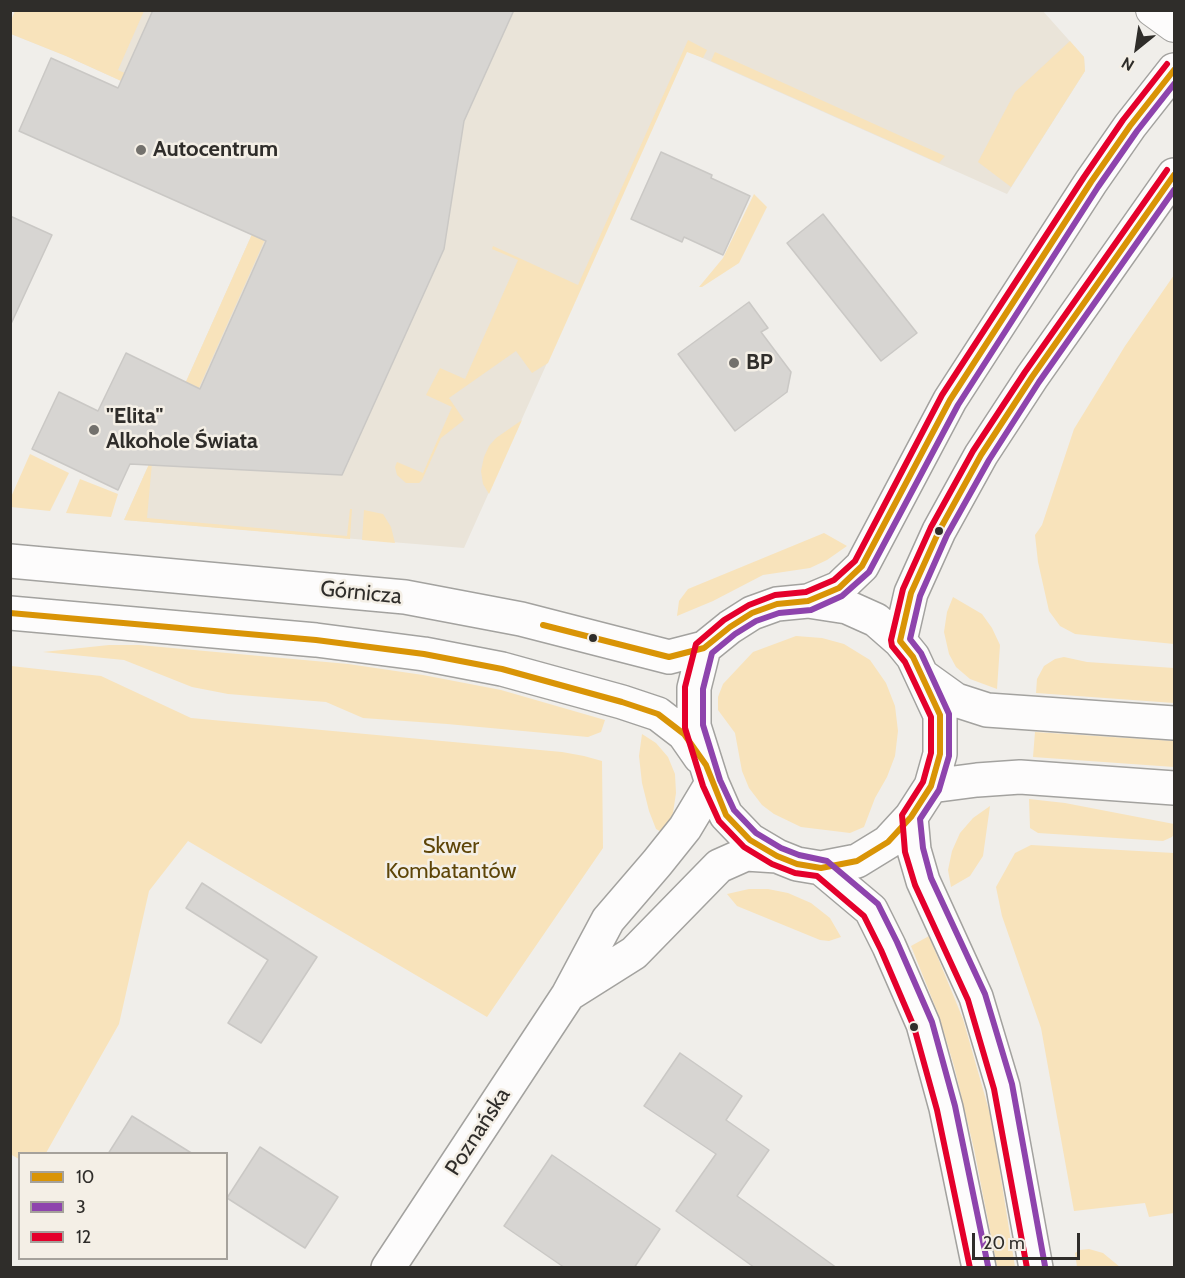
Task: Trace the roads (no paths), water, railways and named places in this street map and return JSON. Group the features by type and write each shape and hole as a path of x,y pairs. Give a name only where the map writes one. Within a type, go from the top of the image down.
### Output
{"main road":[{"path":"808,601 839,588 862,566 950,400 1091,182 1130,126 1174,70"},
{"path":"900,641 911,593 939,531 981,455 1032,377 1174,175"},
{"name":"Górnicza","path":"10,561 405,597 521,619 669,657 704,648"},
{"path":"808,601 847,607 876,620 900,641 914,657 940,715 940,754 931,786 911,817 888,842 857,861 821,868 797,864 777,856 750,840 726,815 709,774 694,726 694,688 704,648 752,613 777,604 808,601"},
{"path":"10,614 316,640 424,654 502,669 658,714 684,734 709,774"},
{"path":"924,677 956,700 987,710 1174,723"},
{"name":"Poznańska","path":"388,1268 568,995 608,920 674,842 709,774"},
{"path":"931,786 1020,777 1174,788"},
{"path":"911,817 914,850 922,881 976,997 1003,1087 1036,1268"},
{"name":"Poznańska","path":"568,995 634,953 719,866 746,854 777,856"},
{"path":"821,868 871,910 922,1024 946,1108 979,1268"}],"street":[{"path":"1152,10 1174,27"}],"place":[{"name":"Autocentrum","path":"141,150"},
{"name":"BP","path":"734,363"},
{"name":"\"Elita\" Alkohole Świata","path":"94,430"}],"park label":[{"name":"Skwer Kombatantów","path":"451,860"}]}
